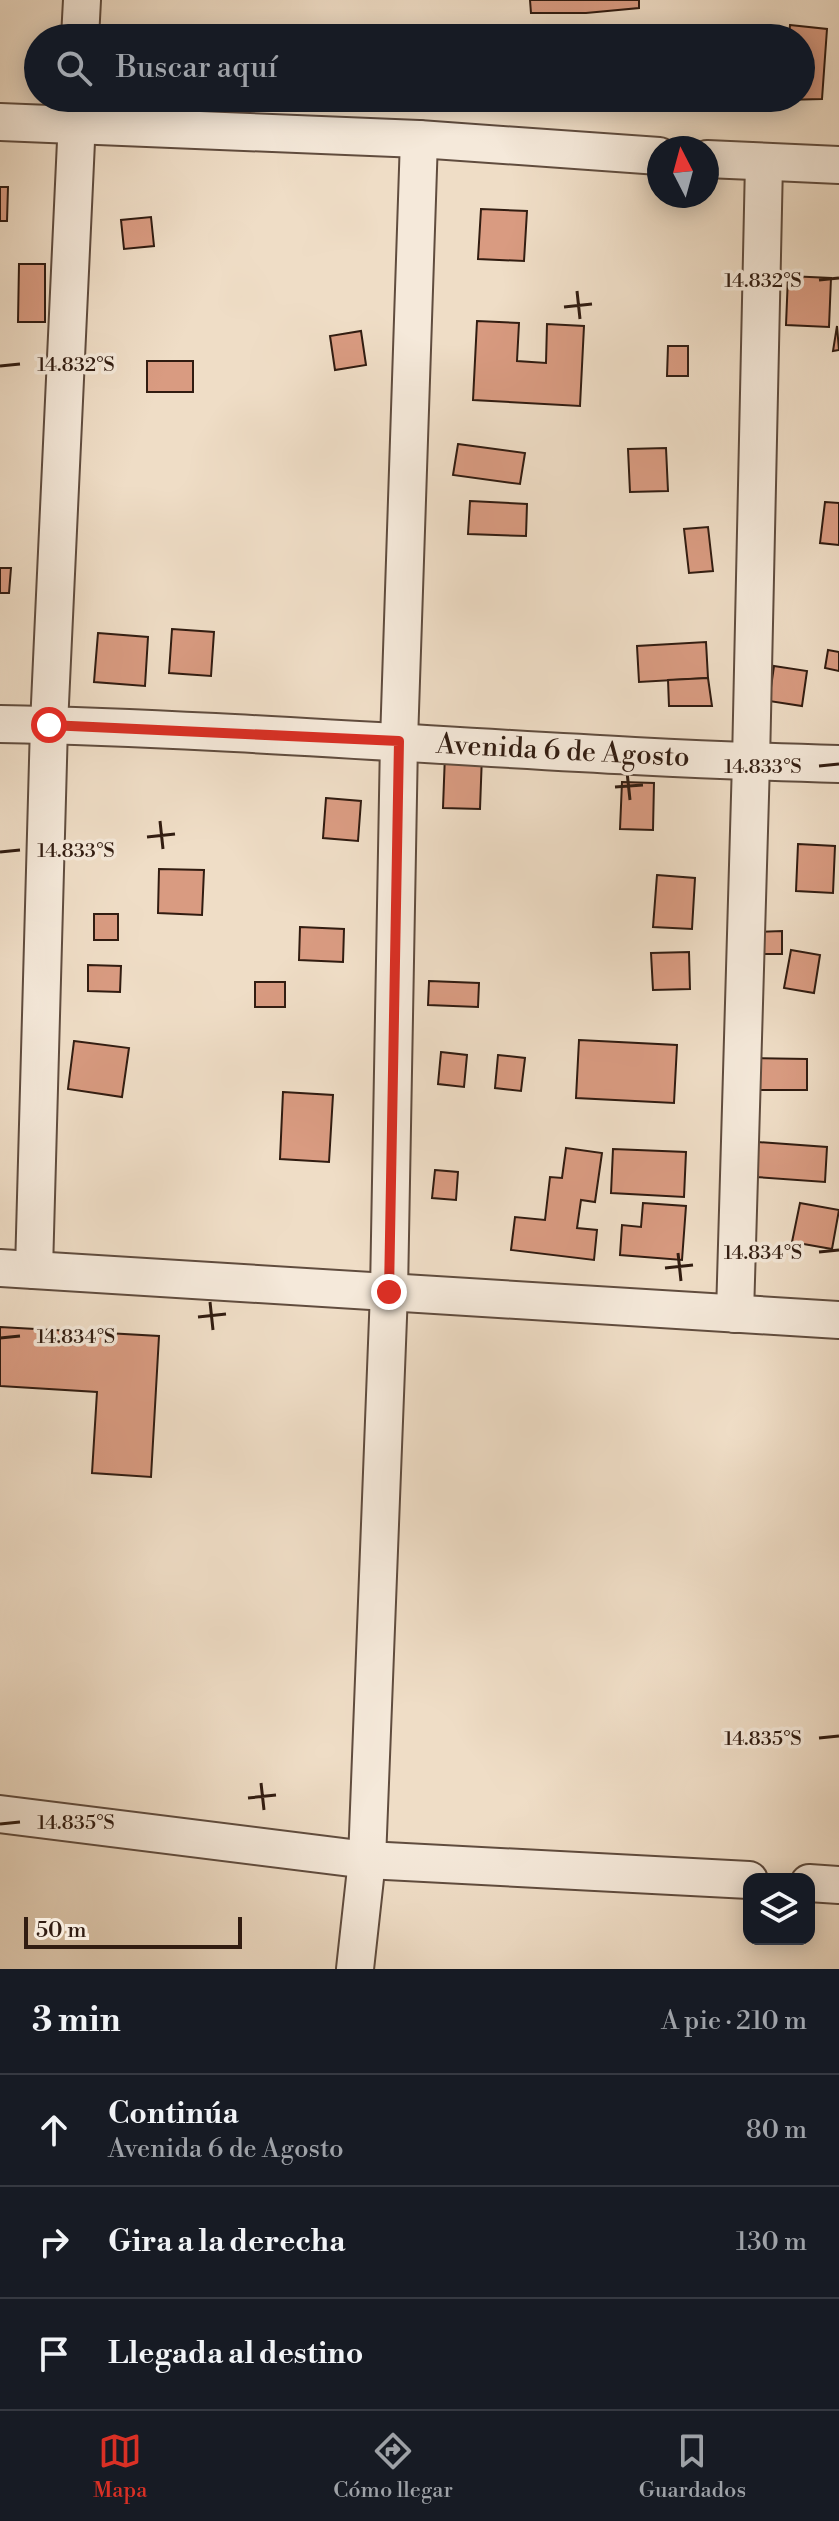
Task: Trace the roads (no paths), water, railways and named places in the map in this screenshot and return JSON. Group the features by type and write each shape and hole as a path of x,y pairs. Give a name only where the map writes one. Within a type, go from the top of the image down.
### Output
{"street":[{"path":"81,24 82,0"},
{"path":"0,122 71,112"},
{"path":"78,112 49,725 17,1269 839,1320"},
{"path":"90,112 647,155"},
{"path":"355,1969 367,1860 389,1292 399,741 419,139"},
{"path":"719,160 839,165"},
{"path":"735,1314 764,163"},
{"name":"Avenida 6 de Agosto","path":"0,724 839,764"},
{"path":"0,1814 367,1860 743,1880"},
{"path":"815,1883 839,1885"}]}
